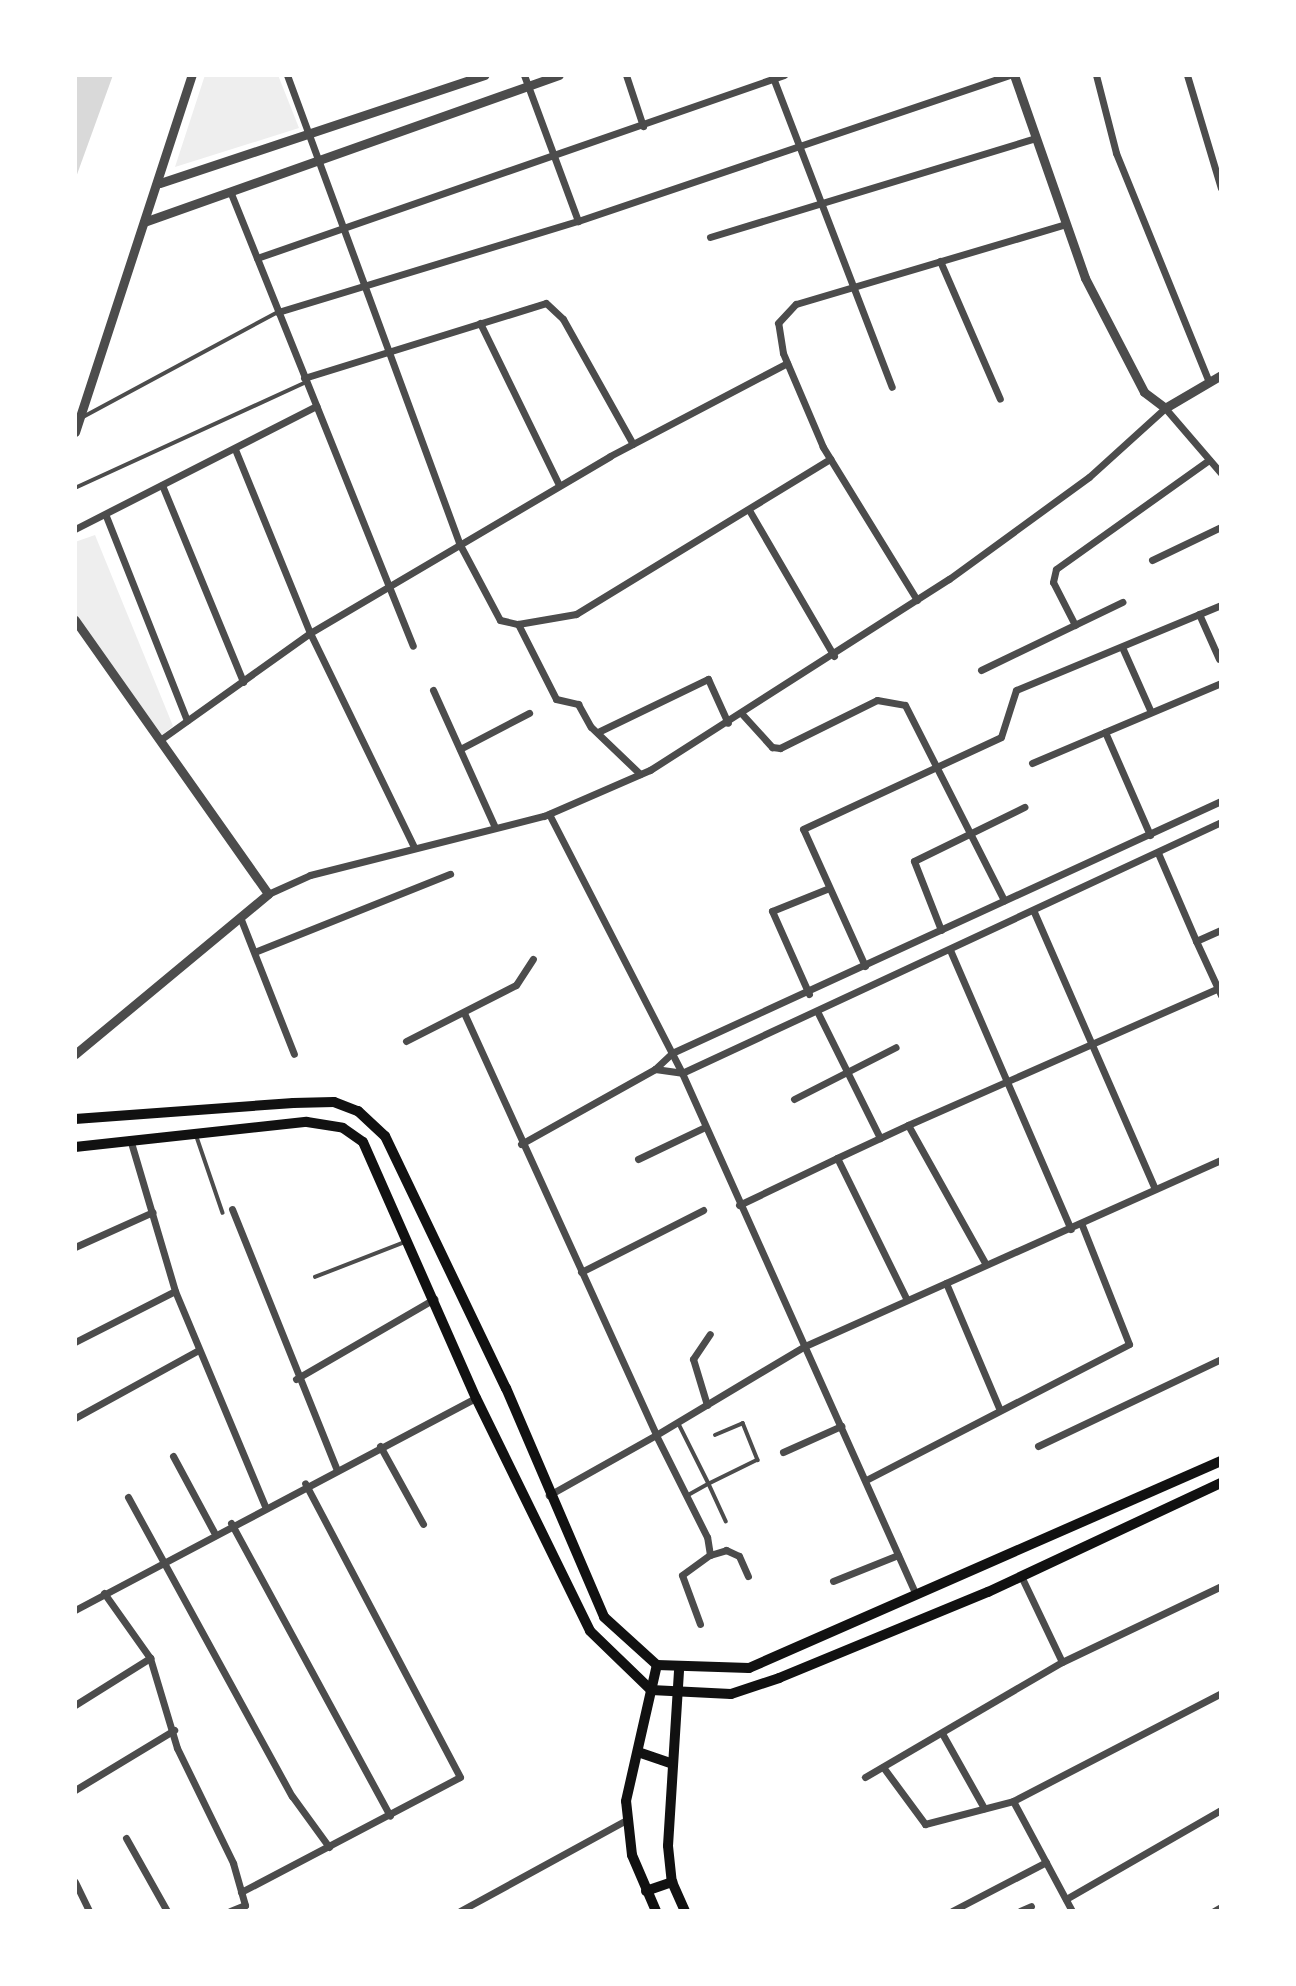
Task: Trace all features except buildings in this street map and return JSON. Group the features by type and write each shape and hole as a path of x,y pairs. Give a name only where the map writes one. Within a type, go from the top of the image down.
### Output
{"main road":[{"path":"75,1119 293,1102 334,1102 358,1111 385,1136 506,1388 549,1496 604,1617 657,1665 679,1671 749,1668 1221,1461"},
{"path":"75,1147 130,1138 196,1135 307,1122 343,1128 363,1142 409,1241 476,1398 590,1631 651,1690 679,1696 731,1694 779,1678 1021,1576 1221,1483"},
{"path":"656,1911 646,1891 626,1820 657,1665"},
{"path":"679,1671 679,1696 670,1763 672,1882 685,1911"},
{"path":"638,1752 670,1763"},
{"path":"646,1891 672,1882"}],"street":[{"path":"75,432 144,222 160,183 192,75"},
{"path":"286,75 391,350 459,543 488,607 500,620 518,624 576,614 830,460"},
{"path":"160,183 309,136 484,75"},
{"path":"524,75 578,221"},
{"path":"144,222 559,75"},
{"path":"625,75 643,126"},
{"path":"257,258 343,225 643,126 772,77 784,75"},
{"path":"278,312 578,221 799,149 1011,75 1085,278 1144,392 1165,408 1221,473"},
{"path":"1096,75 1116,153 1209,382"},
{"path":"1187,75 1221,188"},
{"path":"772,77 892,387"},
{"path":"710,237 1035,138"},
{"path":"230,191 413,646"},
{"path":"917,600 830,460 787,363 778,324 782,313 854,286 1066,224"},
{"path":"940,261 1000,399"},
{"path":"305,380 391,350 546,303 563,319 633,444"},
{"path":"480,323 559,485"},
{"path":"160,740 310,634 388,585 559,485 787,363"},
{"path":"75,1054 268,894 310,875 549,814 640,774 728,723 917,600 1089,477 1165,408 1221,375"},
{"path":"75,529 106,516 316,406"},
{"path":"235,449 310,634 414,847"},
{"path":"1075,625 1053,582 1056,569 1209,460"},
{"path":"162,485 243,682"},
{"path":"749,510 834,656"},
{"path":"106,516 187,721"},
{"path":"1152,560 1221,527"},
{"path":"981,670 1122,602"},
{"path":"865,966 803,829 1001,737 1016,690 1221,605"},
{"path":"1199,614 1219,659"},
{"path":"75,620 268,894"},
{"path":"518,624 556,699 569,697 640,774"},
{"path":"1122,647 1151,712"},
{"path":"600,732 708,679 728,723"},
{"path":"1032,763 1221,683"},
{"path":"433,690 495,827"},
{"path":"742,714 772,747 780,748 877,701 905,705 1004,900"},
{"path":"460,749 529,713"},
{"path":"1105,732 1150,835"},
{"path":"521,1144 654,1069 672,1053 809,993 1221,801"},
{"path":"941,930 913,863 1024,807"},
{"path":"549,814 682,1073 916,1595"},
{"path":"654,1069 682,1073 1034,912 1221,822"},
{"path":"739,1205 1007,1079 1219,992 1158,853"},
{"path":"257,951 450,874"},
{"path":"809,993 772,911 829,888"},
{"path":"1034,912 1154,1189"},
{"path":"240,917 257,951 294,1054"},
{"path":"1196,941 1221,930"},
{"path":"950,950 1072,1229"},
{"path":"406,1041 516,985 533,959"},
{"path":"817,1011 880,1138"},
{"path":"464,1013 521,1144 687,1496 710,1555"},
{"path":"794,1099 896,1047"},
{"path":"908,1125 985,1264"},
{"path":"638,1159 705,1127"},
{"path":"130,1138 175,1292 197,1351 265,1506"},
{"path":"837,1158 906,1298"},
{"path":"549,1496 805,1346 906,1298 1082,1225 1154,1189 1220,1163"},
{"path":"232,1209 296,1379 336,1468"},
{"path":"581,1272 703,1210"},
{"path":"75,1247 153,1212"},
{"path":"866,1480 1129,1344 1082,1225"},
{"path":"946,1283 1000,1410"},
{"path":"75,1342 175,1292"},
{"path":"296,1379 434,1299"},
{"path":"707,1405 693,1359 710,1334"},
{"path":"75,1418 197,1351"},
{"path":"1038,1446 1220,1362"},
{"path":"75,1610 160,1560 305,1483 476,1398"},
{"path":"783,1452 841,1426"},
{"path":"380,1447 423,1524"},
{"path":"173,1456 214,1532"},
{"path":"241,1892 460,1777 305,1483"},
{"path":"128,1497 160,1560 292,1796 328,1847"},
{"path":"231,1523 390,1815"},
{"path":"700,1624 682,1575 710,1555 726,1550 739,1556 748,1576"},
{"path":"833,1581 898,1555"},
{"path":"1021,1576 1062,1662"},
{"path":"864,1777 943,1735 1062,1662 1221,1587"},
{"path":"104,1593 150,1658 174,1730 246,1908 230,1911"},
{"path":"75,1705 150,1658"},
{"path":"884,1767 925,1824 1013,1801 1221,1693"},
{"path":"75,1790 174,1730"},
{"path":"943,1735 984,1808"},
{"path":"1013,1801 1072,1911"},
{"path":"1066,1899 1221,1810"},
{"path":"460,1911 476,1907 626,1820"},
{"path":"126,1838 167,1911"},
{"path":"952,1911 1046,1862"},
{"path":"75,1882 89,1911"},
{"path":"1020,1911 1031,1906"},
{"path":"1214,1911 1221,1907"}],"lane":[{"path":"79,419 278,312"},
{"path":"75,488 305,380"},
{"path":"196,1135 223,1213"},
{"path":"315,1277 409,1241"},
{"path":"678,1422 726,1521"},
{"path":"687,1496 758,1460 743,1423 715,1435"}],"shaded area":[{"path":"75,75 113,75 75,180"},
{"path":"205,75 278,75 299,128 175,167"},
{"path":"95,535 173,726 162,735 75,615 75,542"}]}
